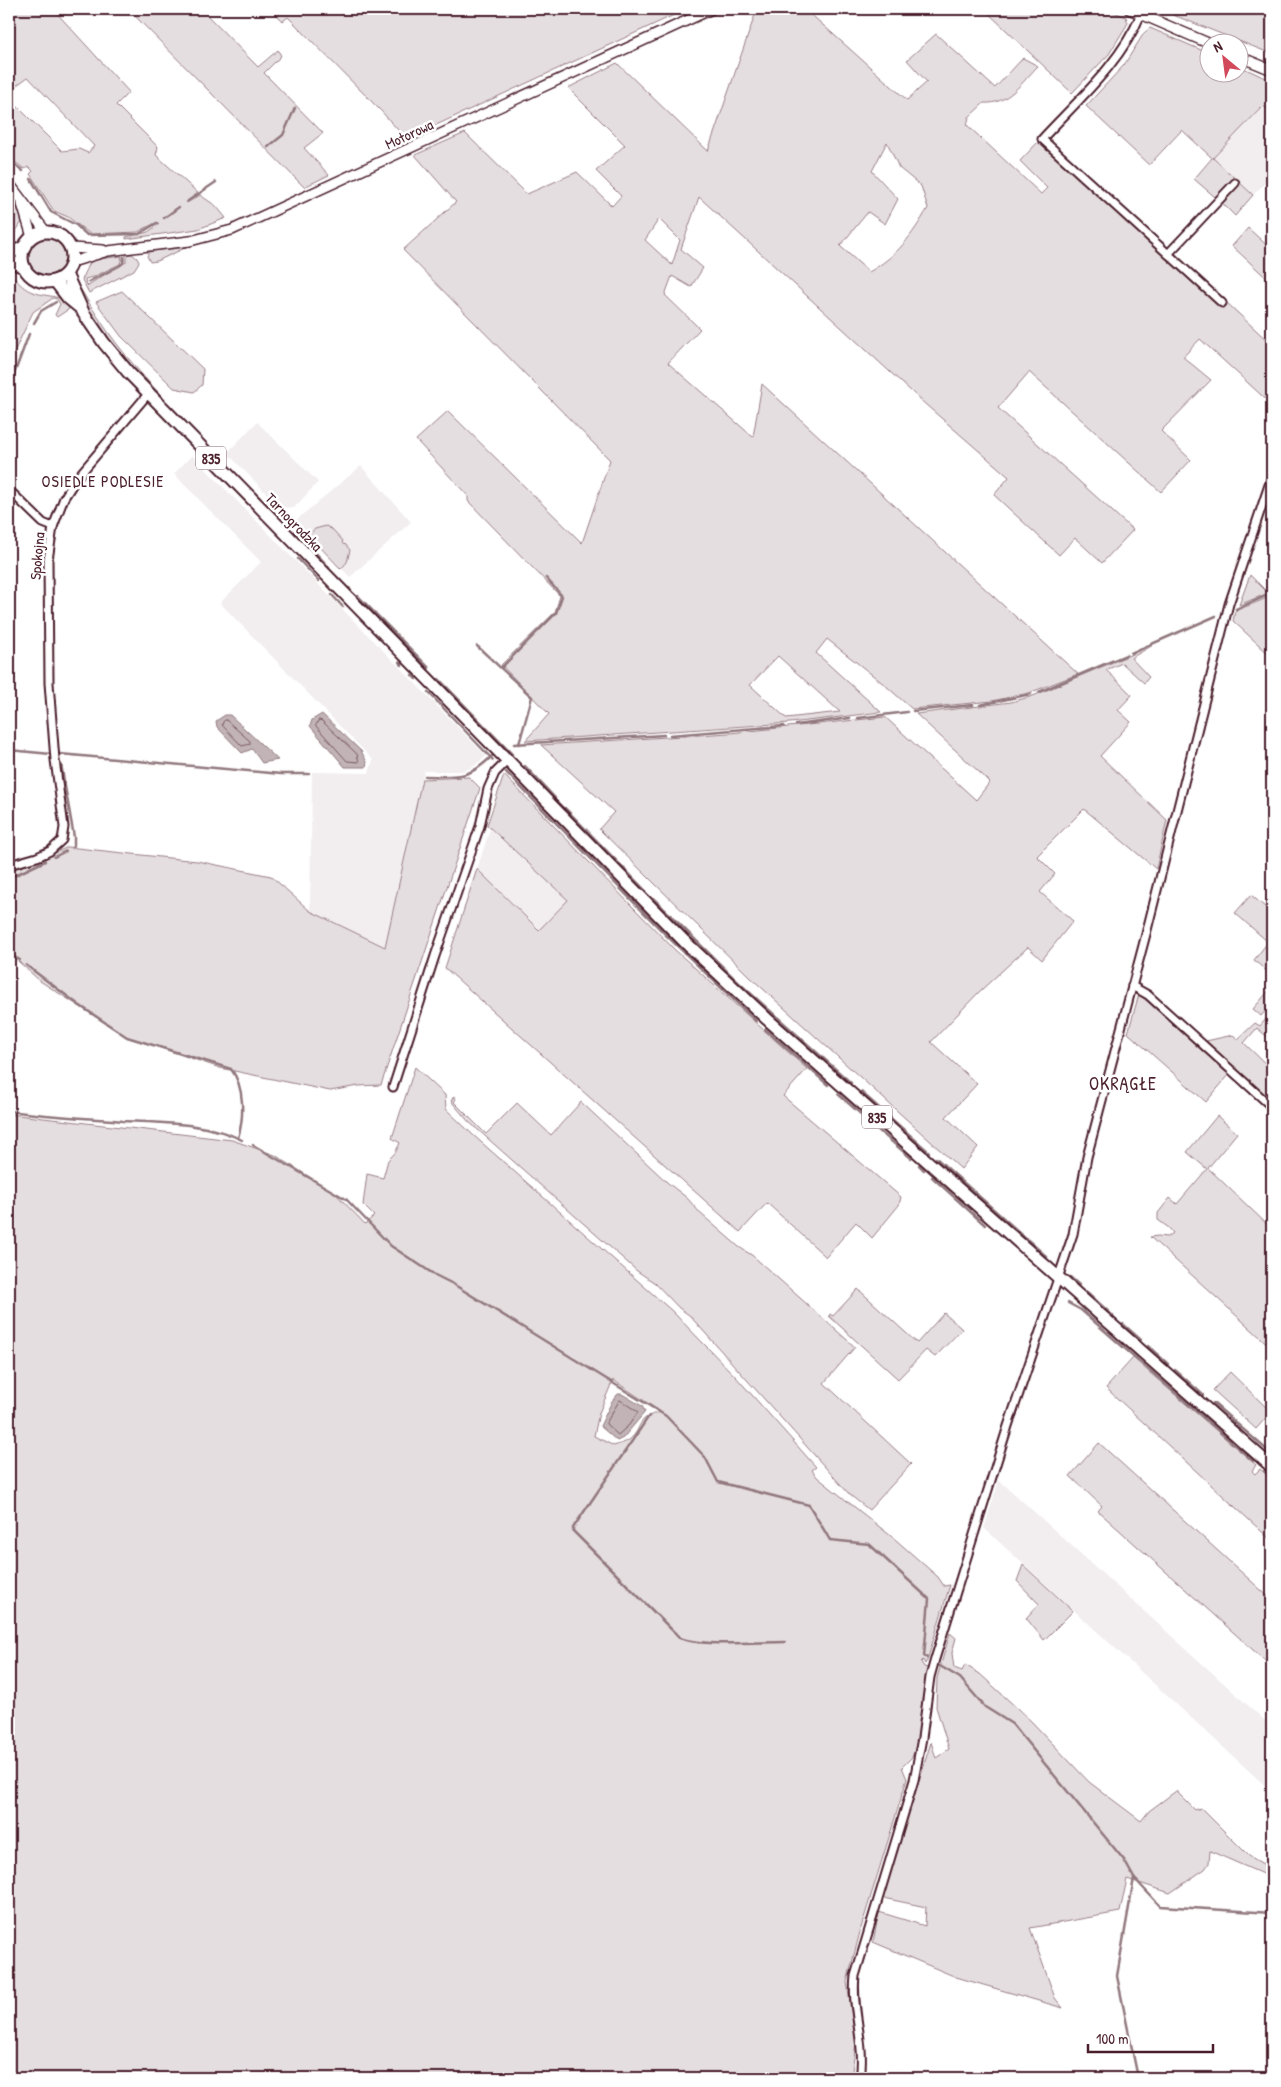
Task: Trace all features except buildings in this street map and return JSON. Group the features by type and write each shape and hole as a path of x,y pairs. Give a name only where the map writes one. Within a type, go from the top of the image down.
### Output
{"main road":[{"path":"9,251 21,249 28,242 46,232 54,233 62,237 71,248 72,262 66,274 55,281 45,282 36,280 24,267 22,256 28,242"},
{"path":"9,261 24,267"},
{"name":"Tarnogrodzka","path":"66,274 76,294 79,307"},
{"name":"Tarnogrodzka","path":"55,281 68,298 79,307 110,352 148,394 507,761"},
{"name":"835","path":"507,761 684,941 727,982 1272,1467"}],"street":[{"name":"Motorowa","path":"72,262 108,251 190,241 232,230 712,9"},
{"path":"1130,9 1198,39"},
{"path":"1141,14 1118,56 1042,139 1222,303"},
{"path":"1248,60 1272,70"},
{"path":"9,183 46,232"},
{"path":"1168,254 1235,183"},
{"path":"20,196 28,242"},
{"name":"Motorowa","path":"71,248 108,251"},
{"name":"Spokojna","path":"9,865 44,854 57,846 62,840 64,827 54,752 48,648 48,560 53,527 60,507 76,479 148,394"},
{"path":"860,2078 862,2056 854,1998 855,1976 914,1780 924,1726 930,1677 959,1577 1072,1234 1087,1157 1229,604 1272,476"},
{"path":"9,490 43,523 53,527"},
{"path":"393,1087 434,956 480,826 488,789 496,772 507,761"},
{"path":"1132,986 1148,995 1272,1107"}],"shaded area":[{"path":"9,9 53,9 129,92 116,105 158,147 156,155 198,193 186,202 200,195 216,206 226,218 198,229 126,239 126,237 148,232 159,224 157,222 138,232 90,234 68,217 54,211 30,174 33,171 29,167 24,169 9,157 9,98 62,151 79,149 88,153 94,146 28,77 9,91"},
{"path":"128,9 201,9 258,67 278,50 281,56 264,73 323,133 304,148 329,175 304,187"},
{"path":"271,9 687,9 406,139 382,112 288,17 283,21"},
{"path":"757,9 805,9 907,100 927,82 907,60 936,34 995,88 1023,58 1038,66 1007,96 993,103 984,103 969,117 967,125 1041,194 1047,188 1020,161 1038,142 1219,307 1225,301 1272,345 1272,405 1200,339 1183,357 1211,380 1161,431 1191,460 1161,492 1029,372 998,408 1133,530 1102,563 1075,538 1059,555 994,495 1009,477 925,404 699,197 681,249 703,268 691,287 672,276 665,295 700,329 668,363 753,437 762,384 1078,674 1029,693 992,701 912,709 827,639 816,653 881,712 790,723 525,741 549,714 501,665 555,612 560,596 468,501 468,496 416,440 448,411 582,543 610,460 403,250 456,202 415,155 465,133 527,194 577,172 612,206 621,196 596,171 625,145 568,88 617,63 708,151","holes":["887,142 899,168 921,186 928,208 916,228 896,252 869,272 840,246 868,212 885,224 898,199 872,171","659,219 680,240 672,265 645,240","778,656 840,712 786,718 750,685"]},
{"path":"984,9 1107,9 1126,17 1128,23 1109,54 1072,93"},
{"path":"1158,9 1272,9 1272,54 1248,45 1248,32 1216,32"},
{"path":"1150,28 1198,49 1198,82 1248,82 1248,70 1272,81 1272,112 1263,106 1213,158 1253,195 1235,216 1222,203 1238,185 1232,180 1215,197 1194,179 1212,158 1182,130 1149,165 1086,106 1124,65 1144,33"},
{"path":"1264,105 1272,112 1272,178 1253,195 1213,158"},
{"path":"9,194 23,220 10,241 9,240"},
{"path":"1248,228 1272,250 1272,283 1232,246"},
{"path":"47,239 60,244 65,257 60,270 47,275 34,270 29,257 34,244"},
{"path":"187,247 157,261 150,262 147,256 152,251"},
{"path":"132,254 139,262 134,270 89,293 82,280 91,260 122,256 120,264 85,279 86,285 89,286 126,262 126,255"},
{"path":"9,270 15,279 27,290 64,299 69,309 57,317 55,315 60,304 57,299 53,298 33,312 9,363"},
{"path":"80,288 117,344 161,395 158,398 117,353 77,290"},
{"path":"122,291 203,369 202,385 194,392 174,388 121,336 96,302"},
{"path":"257,422 318,482 294,508 280,507 227,453"},
{"path":"192,455 486,756 473,767 462,771 424,771 386,947 310,911 312,772 369,773 373,760 220,603 261,562 174,474"},
{"path":"361,466 411,522 350,577 319,546 306,536 294,522"},
{"path":"326,526 333,530 343,541 342,543 350,550 347,562 341,569 319,546 306,536 315,529"},
{"path":"1250,575 1268,593 1239,605"},
{"path":"1272,596 1272,657 1233,621 1235,611"},
{"path":"1153,645 1131,658 1149,677 1144,683 1122,663 1106,670 1132,695 1118,710 1131,722 1100,756 1167,820 1156,869 1084,809 1037,856 1055,874 1040,892 1073,921 1042,960 1028,947 979,992 931,1042 977,1084 946,1117 978,1147 961,1169 750,977 599,829 614,812 541,745 730,733 885,717 976,800 990,782 916,714 1011,702 1033,696"},
{"path":"504,775 675,950 807,1069 783,1096 901,1197 899,1205 872,1238 856,1222 826,1257 767,1203 740,1232 445,968 477,869 539,930 568,900 487,825"},
{"path":"469,777 480,788 381,1085 358,1086 330,1091 220,1068 125,1036 40,981 9,953 9,870 30,864 68,847 197,861 271,876 310,911 385,947 422,779"},
{"path":"490,829 568,899 540,930 477,869"},
{"path":"1251,895 1272,913 1272,976 1254,960 1268,942 1235,913"},
{"path":"1272,987 1272,1004 1261,1016 1253,1009"},
{"path":"1139,994 1229,1075 1206,1102 1128,1033"},
{"path":"1272,1012 1272,1041 1257,1028 1244,1043 1272,1070 1272,1101 1206,1041 1233,1035 1238,1039 1255,1023 1260,1026"},
{"path":"415,1067 445,1095 446,1109 473,1135 672,1311 736,1377 816,1467 812,1470 817,1477 896,1540 938,1577 944,1586 950,1585 927,1661 925,1664 923,1660 921,1662 924,1667 928,1668 917,1744 912,1757 902,1767 907,1779 861,1928 847,1982 856,2043 851,2078 9,2078 9,1114 232,1140 275,1155 335,1193 365,1224 374,1216 363,1205 367,1174 383,1178 388,1160 395,1153 400,1143 392,1138","holes":["613,1380 661,1412 652,1414 643,1420 634,1436 624,1443 614,1446 594,1436 599,1413"]},
{"path":"454,1096 456,1099 454,1102 486,1134 517,1103 551,1135 581,1102 668,1183 687,1198 701,1214 739,1247 753,1256 855,1347 824,1383 911,1464 869,1510 850,1495 689,1315 679,1308 655,1283 637,1271 468,1121 451,1101"},
{"path":"1217,1116 1237,1133 1208,1168 1272,1229 1272,1348 1150,1237 1168,1237 1173,1233 1158,1220 1158,1213 1170,1198 1177,1204 1207,1169 1187,1152"},
{"path":"858,1289 917,1343 944,1313 962,1329 935,1357 926,1350 898,1379 829,1316 830,1314 833,1316"},
{"path":"1133,1358 1256,1465 1252,1471 1255,1474 1260,1469 1272,1479 1272,1541 1106,1388"},
{"path":"1230,1372 1271,1412 1256,1429 1213,1390"},
{"path":"1099,1443 1272,1600 1272,1667 1098,1511 1102,1506 1070,1476"},
{"path":"999,1480 1272,1727 1272,1792 984,1528"},
{"path":"1023,1565 1073,1611 1044,1640 1026,1618 1039,1604 1017,1581"},
{"path":"950,1633 956,1638 952,1653 954,1668 962,1671 965,1665 980,1674 1031,1721 1089,1782 1141,1821 1149,1811 1176,1791 1195,1810 1201,1808 1249,1856 1272,1869 1272,1878 1210,1851 1209,1863 1205,1869 1170,1893 1127,1879 1120,1912 1030,1928 1055,1998 1063,2008 956,1977 873,1942 879,1912 925,1926 926,1907 883,1898 931,1742 936,1758 949,1749 936,1707 937,1678"}],"water":[{"path":"322,714 361,751 367,762 366,767 345,767 310,726 312,720"},
{"path":"225,715 230,715 278,760 262,763 252,749 242,753 217,727 216,721"},
{"path":"618,1394 622,1394 642,1406 645,1412 623,1438 617,1441 600,1426 612,1401"}],"waterway":[{"path":"268,147 283,135 295,108"},
{"path":"9,160 23,171"},
{"path":"31,179 51,212 76,225 87,235 139,234 157,223"},
{"path":"188,201 216,182"},
{"path":"164,218 179,207"},
{"path":"88,282 119,266 123,263 124,257"},
{"path":"34,323 41,311 56,302"},
{"path":"10,385 29,334"},
{"path":"311,548 329,567"},
{"path":"298,559 319,581"},
{"path":"501,668 556,613 562,596 546,578"},
{"path":"1236,609 1270,594"},
{"path":"332,595 343,607"},
{"path":"358,596 429,668"},
{"path":"1131,653 1216,616"},
{"path":"477,646 532,697 519,744"},
{"path":"1039,692 1126,655"},
{"path":"399,662 402,665"},
{"path":"412,675 416,679"},
{"path":"439,679 512,754"},
{"path":"428,692 493,760"},
{"path":"980,705 1031,694"},
{"path":"913,711 973,705"},
{"path":"858,718 907,712"},
{"path":"796,725 850,718"},
{"path":"670,735 784,726"},
{"path":"514,744 664,735"},
{"path":"9,750 51,754"},
{"path":"60,754 281,774 309,774"},
{"path":"425,776 454,776 469,773 484,764 492,756"},
{"path":"61,764 74,837 72,848"},
{"path":"525,766 555,798"},
{"path":"506,772 667,936 756,1021"},
{"path":"565,808 645,890"},
{"path":"54,857 66,851"},
{"path":"9,878 45,861"},
{"path":"654,899 738,982 851,1083"},
{"path":"9,954 20,960"},
{"path":"26,965 79,1005 127,1037 231,1069 239,1084 242,1102 238,1138"},
{"path":"765,1029 828,1085"},
{"path":"861,1092 929,1152"},
{"path":"838,1094 863,1116"},
{"path":"9,1111 66,1117 184,1124 229,1134 242,1140"},
{"path":"871,1124 911,1158"},
{"path":"253,1145 346,1199 391,1246 435,1275 453,1284 666,1416 705,1457 718,1482 809,1505 830,1540 869,1544 929,1599 924,1656 927,1658"},
{"path":"936,1158 1047,1257"},
{"path":"919,1165 924,1170"},
{"path":"932,1177 985,1225"},
{"path":"1070,1277 1079,1285"},
{"path":"1087,1292 1113,1316"},
{"path":"1068,1303 1081,1310 1253,1461"},
{"path":"1123,1324 1141,1340"},
{"path":"1148,1346 1168,1364"},
{"path":"1175,1370 1203,1395"},
{"path":"1213,1403 1267,1450"},
{"path":"649,1416 573,1528 573,1531 680,1638 690,1641 716,1643 785,1642"},
{"path":"1264,1471 1272,1478"},
{"path":"940,1666 960,1678 985,1707 1012,1724 1124,1860 1134,1878 1117,1976 1138,2078"},
{"path":"1134,1878 1160,1906 1272,1913"}],"district":[{"name":"OSIEDLE PODLESIE","path":"103,481"},
{"name":"OKRĄGŁE","path":"1123,1083"}]}
